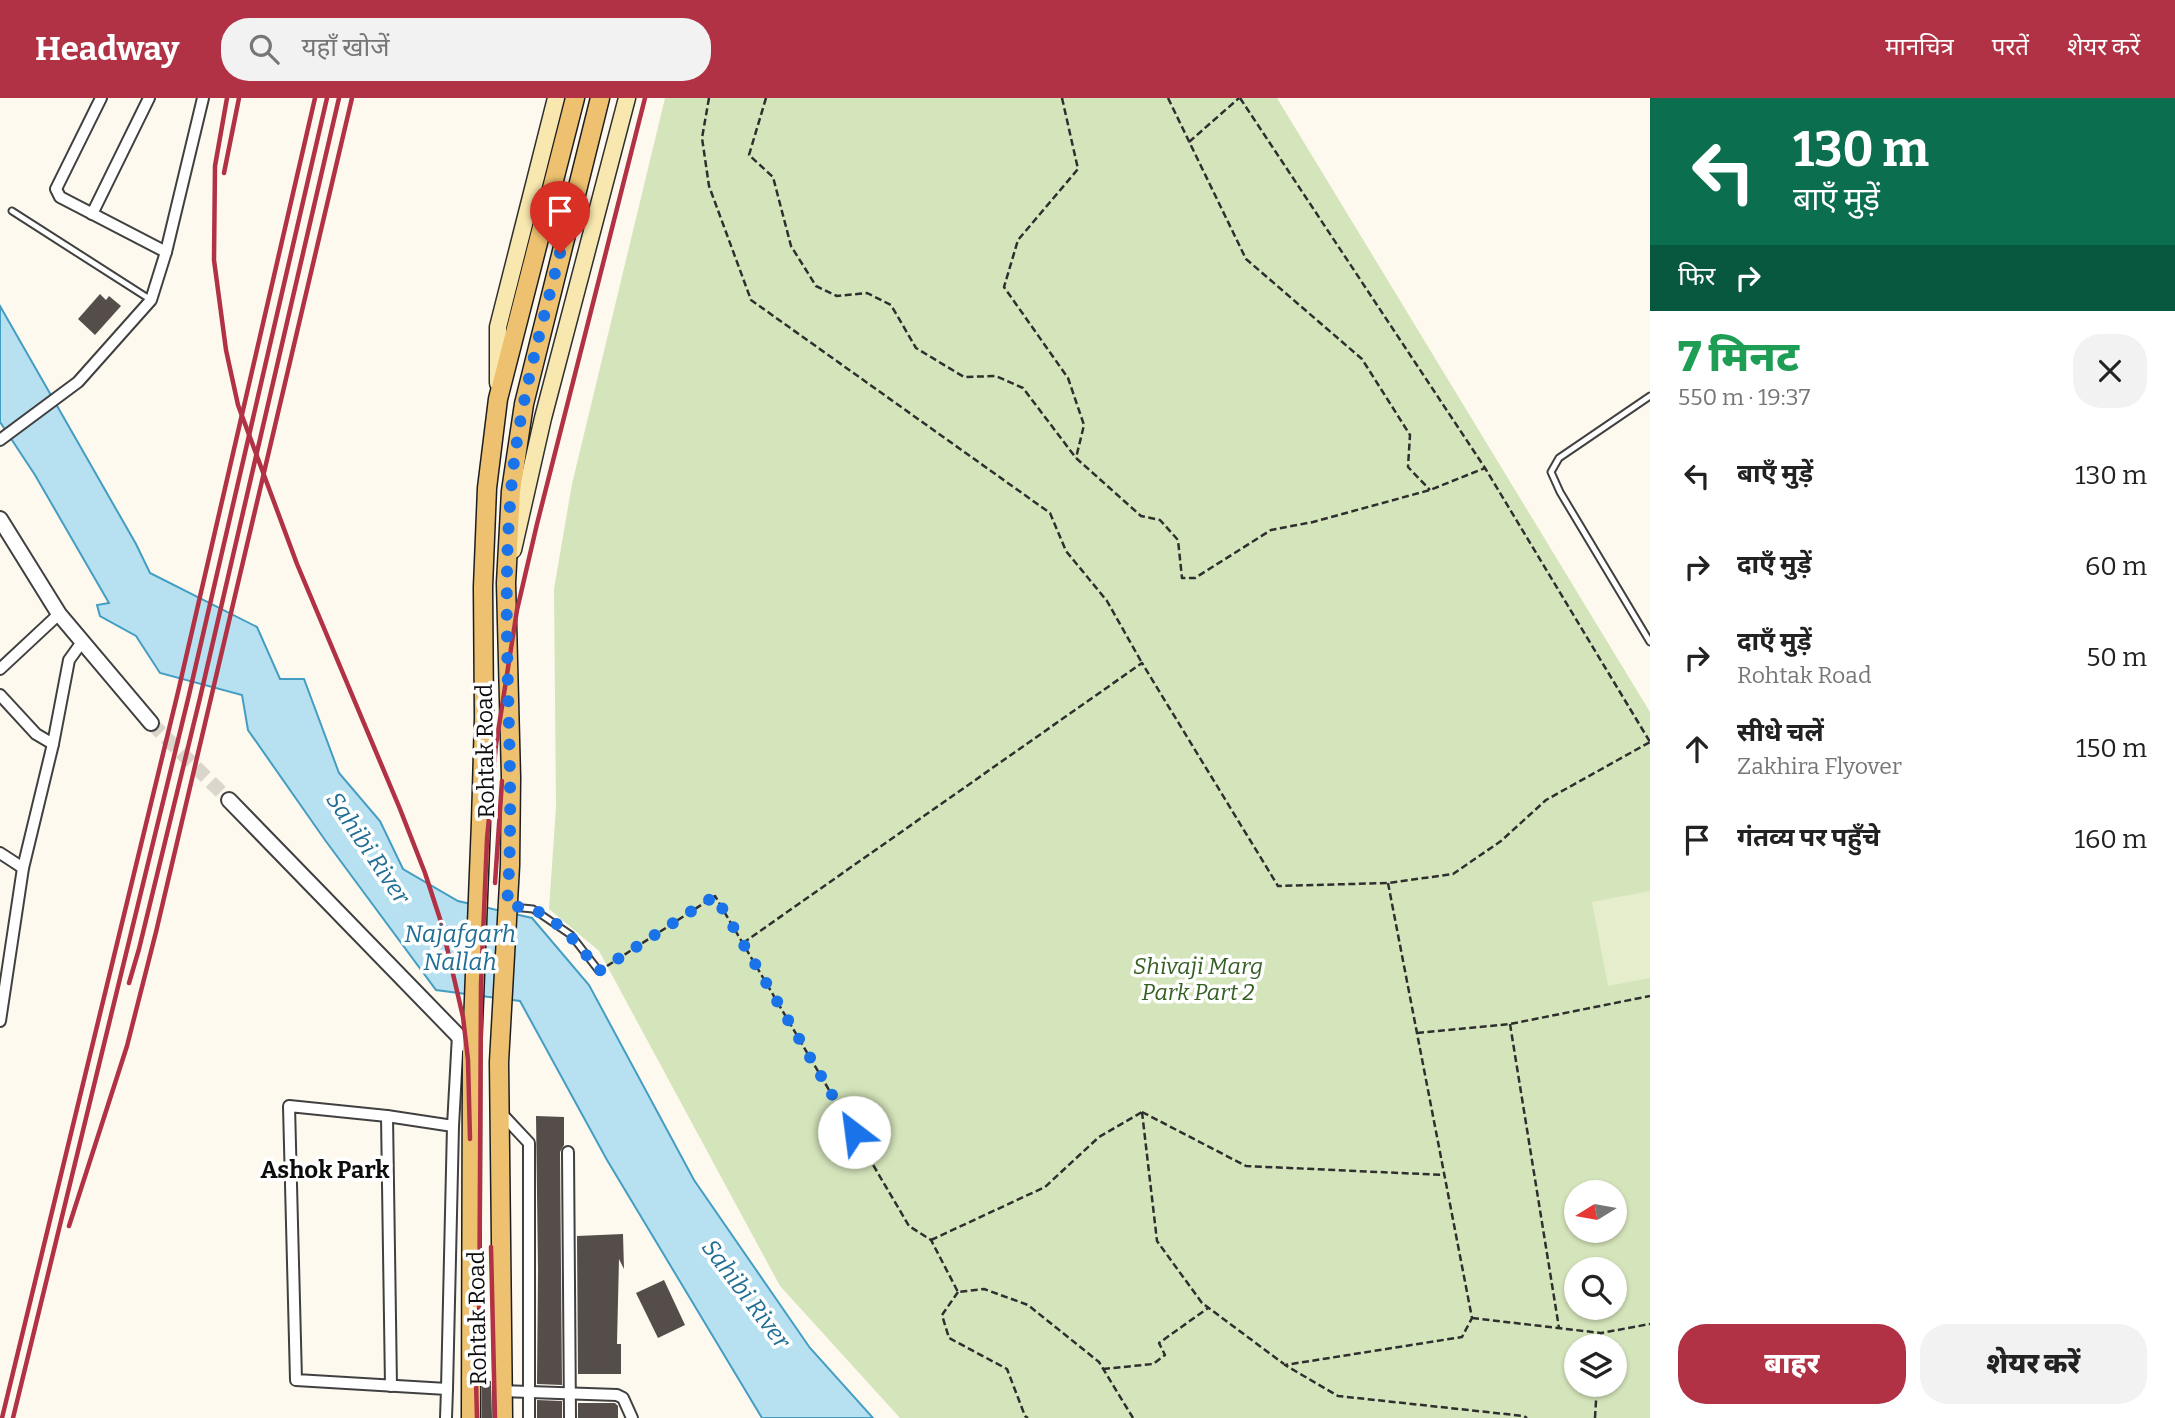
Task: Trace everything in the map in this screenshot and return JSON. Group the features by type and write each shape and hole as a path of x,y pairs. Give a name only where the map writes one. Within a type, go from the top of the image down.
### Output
{"main road":[{"name":"Rohtak Road","path":"471,1418 472,1049 484,718 487,488 498,399 499,327 555,98"},
{"path":"506,583 511,491 524,404 600,98"},
{"name":"Rohtak Road","path":"503,1418 500,1009 510,866 511,778 506,583 543,418 627,98"},
{"path":"498,399 572,107"}],"street":[{"path":"101,98 56,189 60,197 166,252"},
{"path":"92,214 149,98"},
{"path":"0,440 78,382 151,300 166,252 203,98"},
{"path":"0,519 59,614 151,723"},
{"path":"0,669 59,614"},
{"path":"0,1021 23,868 53,744 69,660 82,642"},
{"path":"0,695 36,734 53,744"},
{"path":"229,800 472,1049"},
{"path":"0,853 23,868"},
{"path":"446,1418 453,1126 458,1035"},
{"path":"447,1389 296,1380 289,1106 453,1126"},
{"path":"499,1111 529,1143 529,1418"},
{"path":"387,1116 391,1386"},
{"path":"568,1152 570,1418"},
{"path":"503,1391 617,1395 623,1398 632,1418"}],"lane":[{"path":"12,211 151,300"},
{"path":"1650,396 1559,458 1551,472 1560,492 1650,642"},
{"path":"507,906 533,909 552,922 570,935 599,971"}],"path":[{"path":"709,98 702,138 709,186 751,300 1050,513 1066,551 1107,601 1278,886 1388,883 1453,874 1501,841 1546,800 1650,742 1485,468 1240,98 1189,142"},
{"path":"766,98 750,155 773,177 791,246 816,286 837,296 867,293 891,305 916,348 964,377 996,376 1023,388 1076,458 1141,516 1160,520 1178,540 1182,578 1195,578 1271,530 1313,522 1430,490 1485,468"},
{"path":"1062,98 1078,169 1018,240 1004,287 1068,378 1084,425 1076,458"},
{"path":"1168,98 1246,259 1362,359 1410,435 1408,467 1430,490"},
{"path":"743,943 1142,663"},
{"path":"1285,1365 1462,1337 1472,1318 1388,883"},
{"path":"599,971 715,896 909,1226 931,1240 958,1292"},
{"path":"1417,1033 1510,1024 1650,996"},
{"path":"1510,1024 1559,1328"},
{"path":"931,1240 1045,1187 1099,1137 1142,1112"},
{"path":"1142,1112 1246,1166 1445,1175"},
{"path":"1142,1112 1157,1241 1208,1308 1285,1365 1338,1396 1527,1418"},
{"path":"1028,1418 1007,1369 949,1338 942,1315 958,1292 984,1289 1028,1305 1100,1362 1133,1418"},
{"path":"1103,1369 1153,1364 1165,1355 1159,1343 1208,1308"},
{"path":"1472,1318 1601,1333 1650,1324"},
{"path":"1595,1418 1596,1397"}],"green space":[{"name":"Shivaji Marg Park Part 2","path":"665,98 1277,98 1650,712 1650,1418 900,1418 780,1286 599,951 549,909 556,807 554,589 572,484"},
{"path":"1650,891 1650,978 1608,986 1592,902"}],"water":[{"path":"0,306 150,573 257,627 280,679 304,679 339,773 380,821 403,869 458,901 532,918 589,985 694,1180 810,1348 873,1418 762,1418 607,1160 520,1001 436,990 248,730 242,695 160,673 136,636 100,616 97,605 109,603 35,475 0,422"}],"building":[{"path":"100,294 106,300 109,296 121,306 95,335 78,319"},
{"path":"536,1116 564,1117 564,1145 560,1152 562,1385 537,1384"},
{"path":"623,1234 624,1269 619,1259 617,1344 621,1344 621,1374 578,1374 577,1236"},
{"path":"664,1280 685,1325 658,1338 636,1293"},
{"path":"482,1381 491,1381 492,1418 482,1418"},
{"path":"537,1400 562,1401 562,1418 537,1418"},
{"path":"578,1403 615,1403 618,1406 618,1418 578,1418"}],"tunnel":[{"path":"151,723 229,800"}],"railway":[{"path":"227,98 215,166 214,260 226,350 238,405 297,564 400,809 441,922 463,1017 468,1060 470,1139"},
{"path":"224,173 239,98"},
{"path":"2,1418 178,692 315,98"},
{"path":"13,1418 189,695 327,98"},
{"path":"129,983 200,698 339,98"},
{"path":"69,1226 127,1046 156,932 352,98"},
{"path":"477,1418 481,984 487,839 496,745 517,610 645,98"},
{"path":"495,883 502,781"},
{"path":"491,1247 495,1418"}],"district":[{"name":"Ashok Park","path":"325,1170"}],"route":[{"path":"560,253 524,404 511,491 506,583 511,778 507,906 533,909 552,922 570,935 599,971 715,896 854,1132"}],"water label":[{"name":"Sahibi River","path":"368,848"},
{"name":"Najafgarh Nallah","path":"460,948"},
{"name":"Sahibi River","path":"746,1294"}]}
